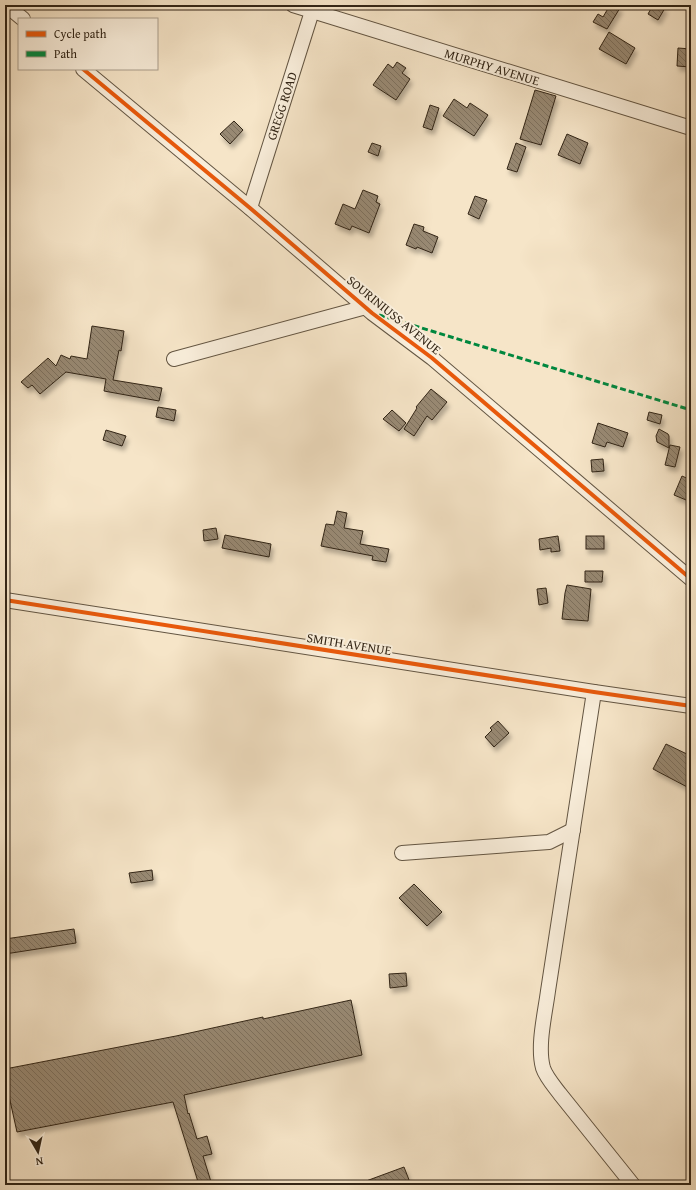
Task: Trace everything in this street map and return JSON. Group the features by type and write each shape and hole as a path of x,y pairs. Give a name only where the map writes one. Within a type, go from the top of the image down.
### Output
{"street":[{"path":"6,5 22,18"},
{"name":"MURPHY AVENUE","path":"292,5 313,8 691,128"},
{"name":"GREGG ROAD","path":"250,208 313,8"},
{"name":"SOURINIUSS AVENUE","path":"84,70 366,307 432,358 691,579"},
{"path":"174,359 366,307"},
{"name":"SMITH AVENUE","path":"5,600 691,706"},
{"path":"594,692 545,1012 541,1040 541,1054 544,1068 560,1094 633,1185"},
{"path":"402,853 549,842 573,830"}],"building":[{"path":"610,5 620,8 607,29 593,22 598,14 603,17"},
{"path":"653,5 660,5 665,8 658,20 648,14"},
{"path":"609,32 635,48 626,64 599,49"},
{"path":"678,48 691,49 691,67 677,66"},
{"path":"397,62 406,68 402,73 410,79 396,100 373,85 388,64 393,68"},
{"path":"535,90 556,96 541,145 520,139"},
{"path":"454,99 467,108 470,103 488,115 474,136 443,116"},
{"path":"430,105 439,108 432,130 423,127"},
{"path":"234,121 243,130 230,144 220,134"},
{"path":"567,134 588,143 580,164 558,155"},
{"path":"372,143 381,146 378,156 368,152"},
{"path":"516,143 526,147 517,172 507,169"},
{"path":"363,190 378,196 376,202 380,204 369,233 352,226 350,230 335,224 343,204 355,209"},
{"path":"475,196 487,200 479,219 468,214"},
{"path":"414,224 424,227 423,231 438,237 432,253 417,247 416,249 406,245"},
{"path":"92,326 124,331 121,351 119,350 113,380 162,388 159,401 104,391 106,379 66,372 40,394 32,385 28,388 21,382 48,358 56,366 61,355 70,359 71,356 87,359"},
{"path":"431,389 447,402 432,420 427,416 414,436 404,429 417,408 416,407"},
{"path":"158,407 176,410 174,421 156,417"},
{"path":"392,410 406,423 399,431 383,419"},
{"path":"649,412 662,415 660,424 647,420"},
{"path":"598,423 628,433 623,447 607,442 605,447 592,443"},
{"path":"659,429 668,434 669,448 657,442 656,436"},
{"path":"106,430 126,436 122,446 103,440"},
{"path":"670,445 680,447 675,467 665,465"},
{"path":"603,459 604,471 592,472 591,460"},
{"path":"682,476 691,480 691,502 674,495"},
{"path":"337,511 347,513 344,528 363,531 360,544 389,549 386,562 372,560 373,556 321,546 326,524 334,525"},
{"path":"216,528 218,539 204,541 203,530"},
{"path":"225,535 271,544 269,557 222,548"},
{"path":"558,536 560,551 551,552 551,548 540,550 539,539"},
{"path":"586,536 604,536 604,549 586,549"},
{"path":"585,571 603,571 602,582 585,582"},
{"path":"567,585 591,589 588,621 562,619"},
{"path":"546,588 548,603 539,605 537,589"},
{"path":"498,721 509,733 494,747 485,737 492,730 490,728"},
{"path":"666,744 691,756 691,789 653,769"},
{"path":"152,870 153,880 131,883 129,873"},
{"path":"414,884 442,912 427,926 399,898"},
{"path":"74,929 76,943 5,954 5,939"},
{"path":"406,973 407,986 390,988 389,974"},
{"path":"351,1000 362,1055 184,1095 188,1114 189,1113 197,1139 207,1136 212,1154 203,1156 212,1185 199,1185 173,1102 17,1132 5,1078 5,1069 176,1036 263,1017 263,1019"},
{"path":"404,1167 411,1185 358,1185 358,1184"}],"marked path":[{"path":"379,315 691,410"}],"cycle path":[{"path":"84,70 250,208 372,313 432,358 691,579"},
{"path":"5,600 691,706"}]}
